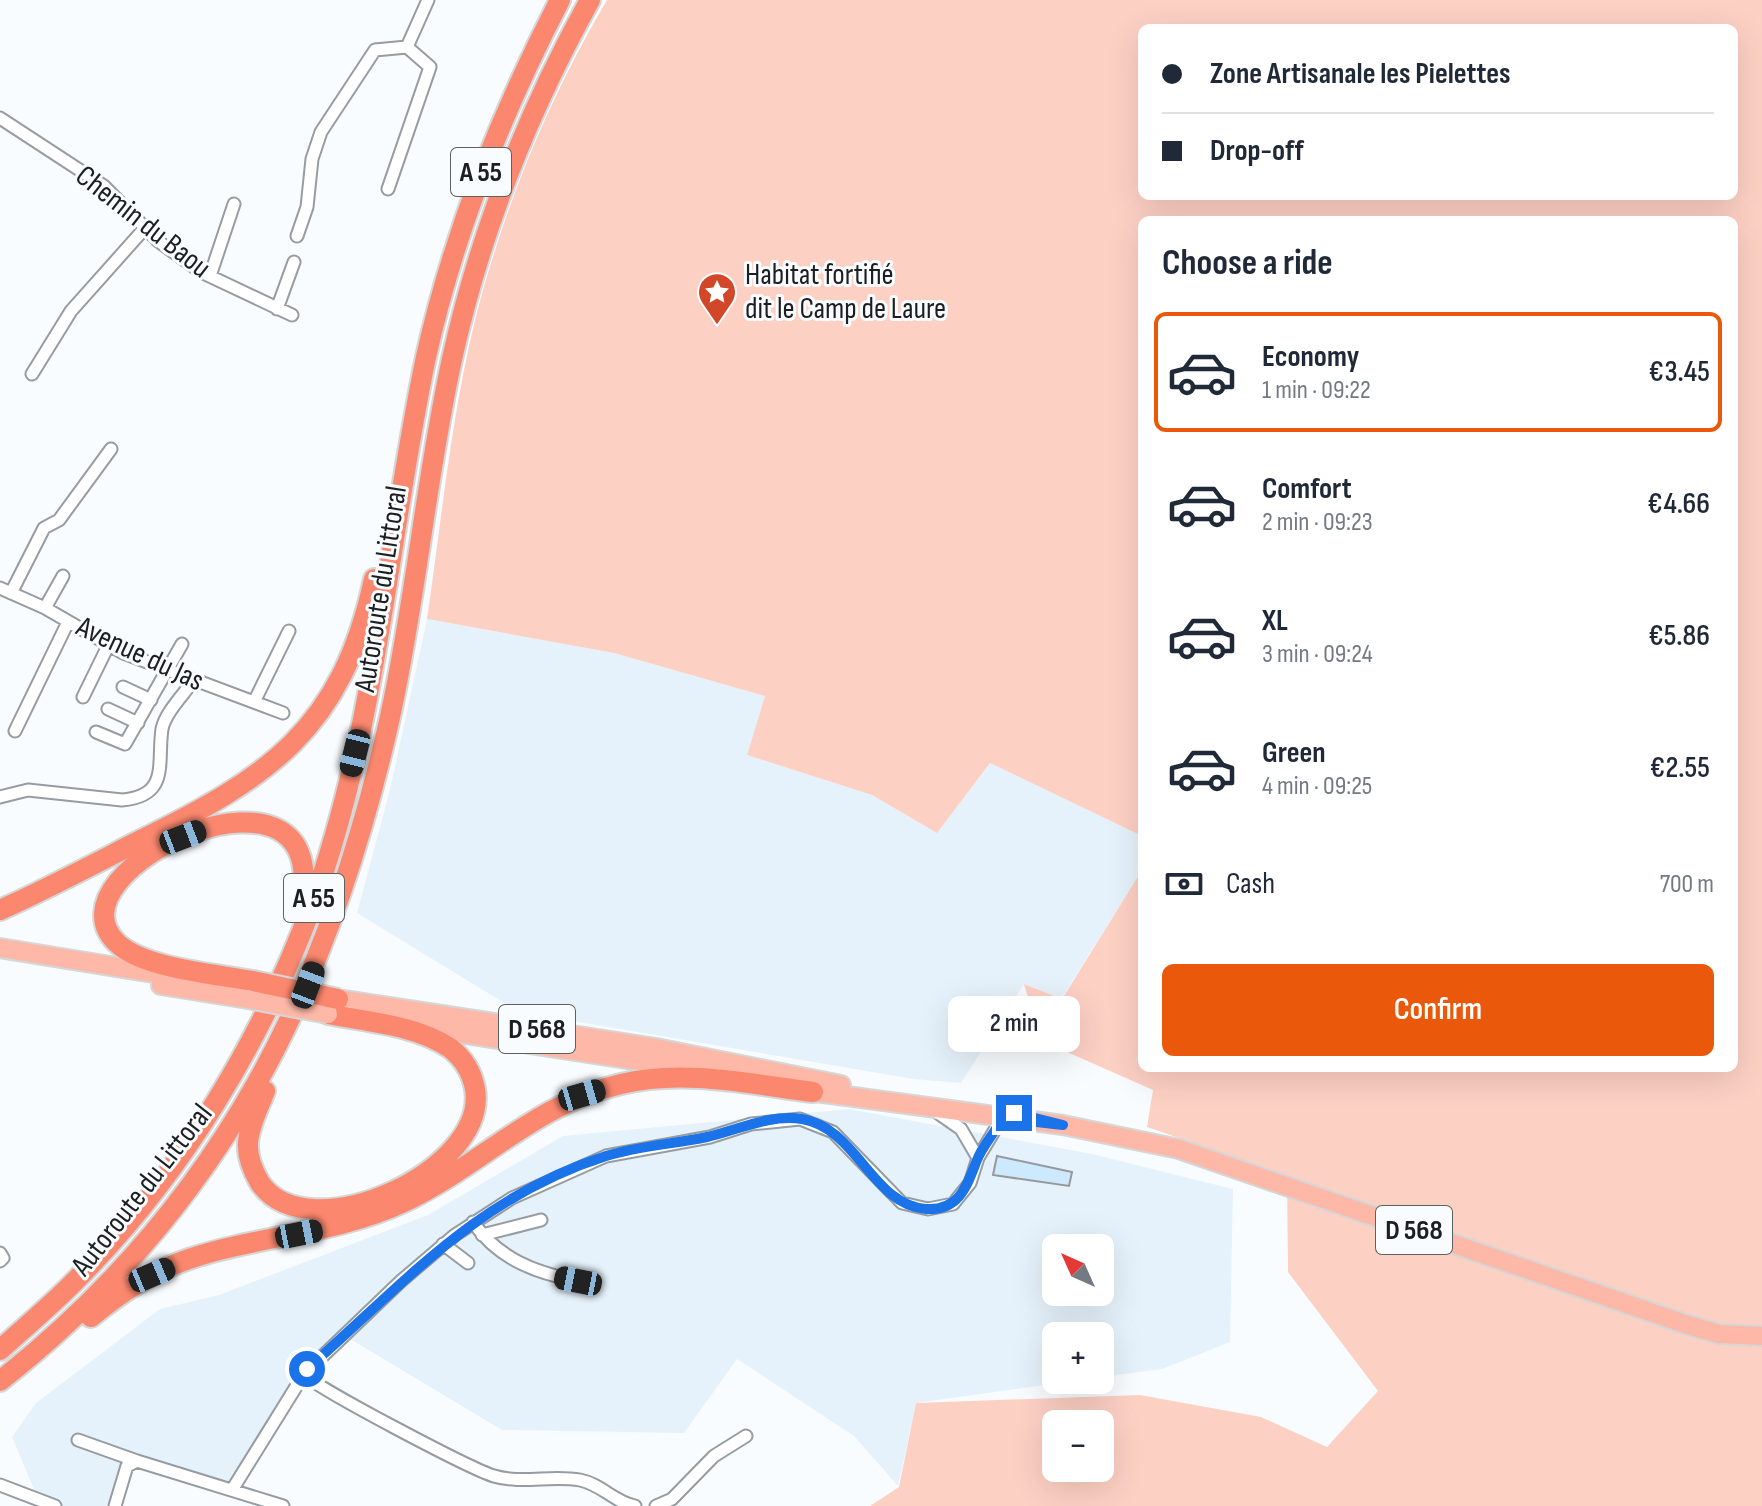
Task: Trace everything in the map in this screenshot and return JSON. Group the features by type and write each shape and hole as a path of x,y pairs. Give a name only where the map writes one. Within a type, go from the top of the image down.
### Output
{"highway":[{"name":"Autoroute du Littoral","path":"0,1350 78,1278 150,1194 214,1104 258,1027 314,900 355,753 427,353 448,271 494,137 560,0"},
{"name":"Autoroute du Littoral","path":"0,1381 97,1297 141,1246 226,1136 261,1077 308,985 338,910 391,713 433,456 478,258 530,116 590,0"},
{"path":"0,910 197,813 263,772 300,739 336,689 355,649 427,353"},
{"path":"150,1194 259,1013 291,936 305,881 301,859 291,842 276,830 257,823 236,821 183,837 144,857 115,882 107,898 106,924 116,942 161,963 251,990 337,1004 438,1041 462,1059 476,1096 466,1135 427,1171 395,1190 356,1204 309,1210 292,1207 271,1195 253,1168 248,1141 260,1104 317,982 343,914 374,802 391,713"},
{"path":"0,1392 102,1308 152,1275 200,1256 323,1229 402,1203 428,1190 547,1110 582,1095 620,1084 676,1077 813,1092"}],"main road":[{"path":"0,948 251,990"},
{"path":"0,958 251,990"},
{"name":"D 568","path":"337,1004 813,1092 930,1109 990,1113"},
{"name":"D 568","path":"337,1004 656,1048 1179,1149 1685,1324 1719,1334 1762,1336"}],"street":[{"path":"407,47 428,0"},
{"path":"297,236 307,207 312,159 336,107 351,92 375,50 407,47 430,67 388,189"},
{"name":"Chemin du Baou","path":"0,118 104,186 145,228 210,276 292,315"},
{"path":"210,276 234,204"},
{"path":"32,374 71,311 145,228"},
{"path":"277,309 294,262"},
{"path":"6,590 44,528 59,520 111,449"},
{"path":"45,608 63,576"},
{"name":"Avenue du Jas","path":"6,590 45,608 108,646 169,672 283,713"},
{"path":"15,731 68,622"},
{"path":"254,702 289,631"},
{"path":"96,732 125,744 169,672 182,644"},
{"path":"83,697 108,646"},
{"path":"0,797 28,790 122,800 137,799 148,793 156,782 163,756 162,726 193,681"},
{"path":"123,687 151,700"},
{"path":"108,709 138,723"},
{"path":"930,1109 950,1118 978,1158"},
{"path":"964,1135 966,1124 990,1113"},
{"path":"232,1490 304,1374 443,1244 512,1198 606,1156 782,1118 813,1122 833,1132 902,1203 928,1209 953,1204 970,1183 990,1113"},
{"path":"482,1235 541,1220"},
{"path":"473,1222 482,1235 511,1258 542,1274 578,1281"},
{"path":"443,1244 468,1263"},
{"path":"0,1253 3,1258 0,1261"},
{"path":"304,1374 436,1448 496,1477 579,1480 598,1485 625,1504 635,1506"},
{"path":"656,1506 672,1499 714,1456 746,1436"},
{"path":"78,1440 283,1506"},
{"path":"115,1506 127,1466 137,1461"},
{"path":"0,1485 55,1506"}],"shaded area":[{"path":"607,0 1762,0 1762,1506 870,1506 899,1487 916,1403 1140,1395 1261,1417 1327,1447 1378,1391 1288,1272 1287,1175 1147,1127 1153,1090 1040,1040 1024,984 1062,999 1138,876 1138,1072 1738,1072 1738,216 1138,216 1138,834 990,763 937,833 872,795 747,755 765,696 614,653 427,619 456,412 473,330 507,214 552,105"},
{"path":"427,619 614,653 765,696 747,755 872,795 937,833 990,763 1138,834 1138,876 1061,999 1024,984 961,1083 914,1079 519,1012 357,913 390,790"},
{"path":"849,1109 1092,1154 1233,1189 1230,1342 1162,1369 1114,1375 1114,1322 1042,1322 1042,1385 916,1403 898,1486 854,1436 737,1359 684,1433 502,1430 347,1337 311,1368 232,1490 137,1461 106,1506 55,1506 39,1501 12,1437 36,1403 160,1309 219,1295 428,1215 563,1136"}],"building":[{"path":"997,1156 1072,1172 1069,1186 993,1175"}],"place":[{"name":"Habitat fortifié dit le Camp de Laure","path":"717,326"}],"route":[{"path":"307,1369 455,1235 512,1198 589,1162 630,1150 710,1137 751,1124 782,1118 800,1119 833,1132 902,1203 928,1209 953,1204 963,1193 970,1183 978,1158 1002,1118 1063,1125 1014,1113"}]}
